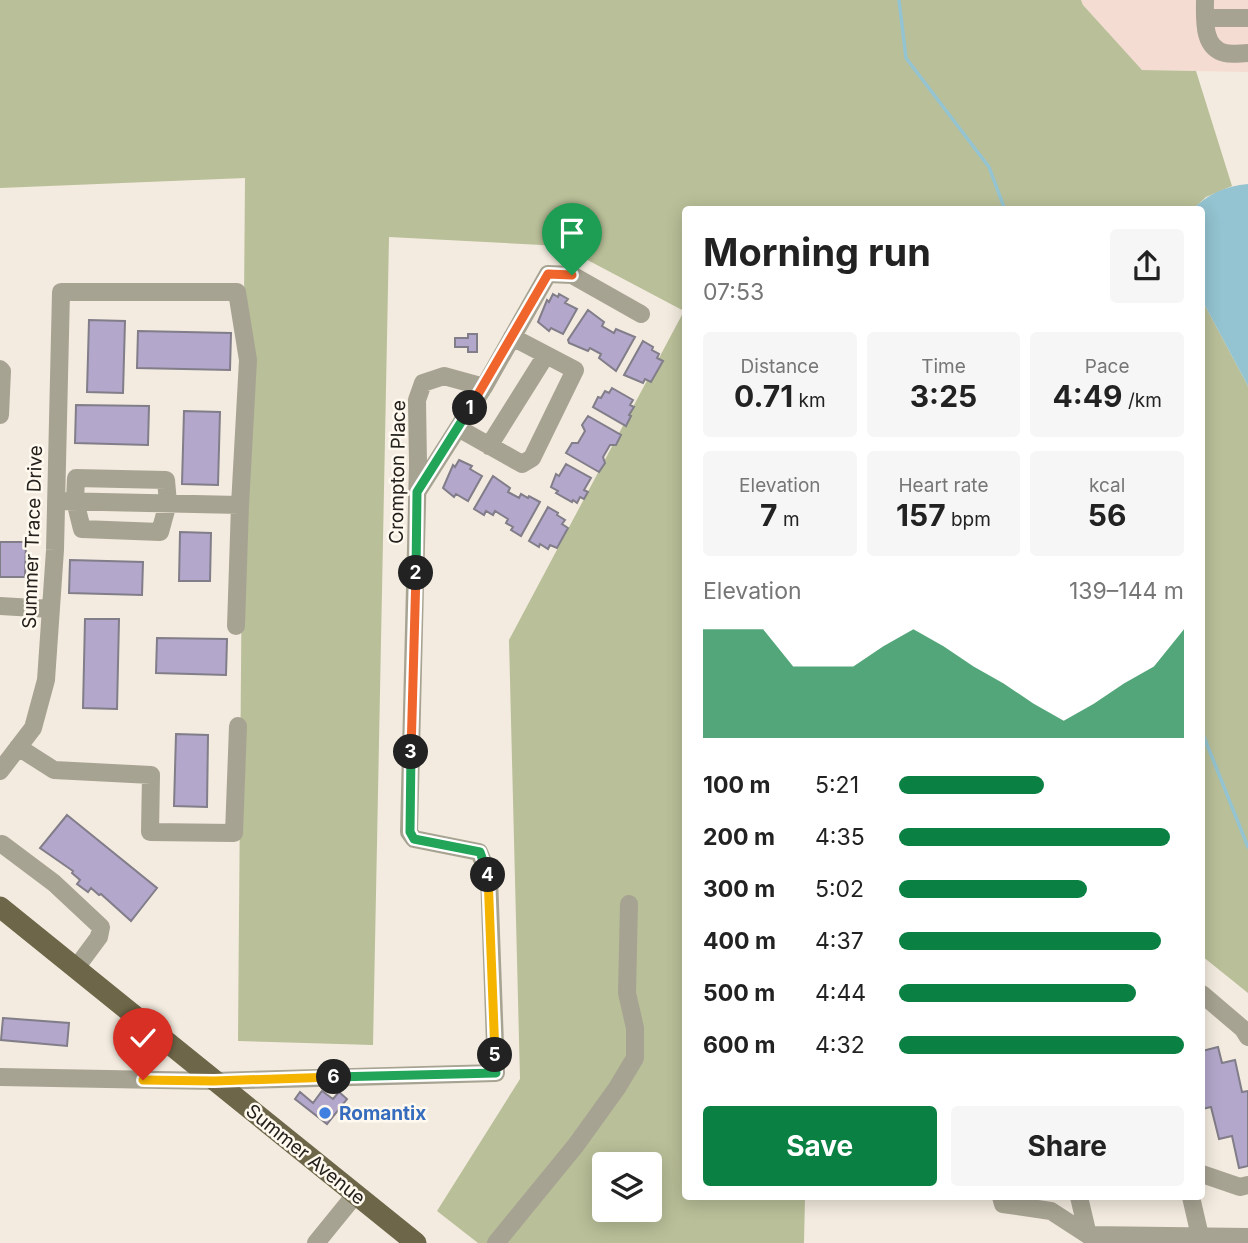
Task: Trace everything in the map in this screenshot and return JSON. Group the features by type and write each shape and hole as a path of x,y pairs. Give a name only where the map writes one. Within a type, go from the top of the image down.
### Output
{"main road":[{"name":"Summer Avenue","path":"0,907 416,1243"}],"street":[{"path":"1248,18 1205,9 1209,40 1216,49 1225,53 1248,54"},
{"path":"417,492 484,387 548,274 572,275 641,314"},
{"name":"Summer Trace Drive","path":"0,771 33,728 46,680 56,501 61,292 237,292 248,360 240,505"},
{"path":"457,428 522,464 532,458 575,370 512,337"},
{"path":"489,446 546,355"},
{"path":"0,369 0,415"},
{"name":"Crompton Place","path":"214,1081 496,1073 489,876 480,852 431,844 414,839 410,832 417,400 423,383 444,376 484,387"},
{"path":"56,501 240,505 236,626"},
{"path":"75,501 82,528 160,532 168,503"},
{"path":"0,607 51,609"},
{"path":"18,747 54,770 151,775 150,832 234,833 238,726"},
{"path":"2,844 54,883 101,927 99,937 76,968"},
{"path":"496,1243 576,1145 635,1058 635,1028 627,993 629,904"},
{"path":"1205,996 1243,1029 1248,1037"},
{"path":"0,1077 214,1081"},
{"path":"1205,1175 1245,1192"},
{"path":"316,1243 355,1195"},
{"path":"1002,1200 1003,1204 1029,1202 1051,1211 1088,1235 1248,1237"},
{"path":"1080,1200 1088,1235"},
{"path":"1192,1200 1200,1236"}],"shaded area":[{"path":"1081,0 1248,0 1248,72 1142,70"}],"green space":[{"path":"0,0 1081,0 1142,70 1196,71 1232,186 1206,197 1196,206 682,206 682,310 561,246 389,237 373,1045 238,1041 245,178 0,188"},
{"path":"1205,306 1248,386 1248,993 1205,958"},
{"path":"682,315 682,1200 805,1200 804,1243 478,1243 437,1211 520,1079 509,640"}],"water":[{"path":"1248,184 1248,386 1205,306 1205,206 1196,206 1217,192"}],"building":[{"path":"553,294 568,299 565,303 577,309 563,334 551,328 549,331 538,322 547,300 549,302"},
{"path":"588,310 604,322 602,326 614,333 616,329 635,337 616,371 599,358 601,354 569,343 568,340"},
{"path":"89,320 125,321 123,393 87,392"},
{"path":"138,331 231,333 230,370 137,368"},
{"path":"468,334 477,334 477,352 468,352 468,347 455,347 455,338 468,338"},
{"path":"643,341 653,347 652,350 659,354 657,358 663,361 651,382 645,379 643,383 624,375"},
{"path":"612,388 633,400 630,405 634,407 626,426 593,407 598,397 601,398 605,391 609,393"},
{"path":"76,405 149,406 148,445 75,443"},
{"path":"184,411 220,412 218,485 182,484"},
{"path":"588,416 621,435 616,445 610,445 603,457 605,463 599,472 566,453 572,443 578,443 585,431 582,425"},
{"path":"459,460 472,466 470,469 482,476 468,501 456,494 454,497 443,488 453,465 455,467"},
{"path":"566,464 591,478 584,490 588,492 584,499 580,497 577,503 556,493 558,491 551,487 556,474 559,476"},
{"path":"493,476 510,488 508,492 519,498 521,494 528,498 529,496 540,502 521,536 511,530 513,527 506,523 508,519 495,511 493,515 486,511 484,515 474,509"},
{"path":"548,507 565,520 562,524 568,528 557,548 550,545 548,549 529,541"},
{"path":"180,532 211,533 210,581 179,581"},
{"path":"0,542 26,542 25,577 0,577"},
{"path":"70,560 143,562 142,595 69,593"},
{"path":"85,619 119,619 117,709 83,708"},
{"path":"157,638 227,639 226,675 156,673"},
{"path":"176,734 208,735 207,807 174,806"},
{"path":"67,815 157,888 131,921 101,894 91,888 88,892 77,884 80,880 73,871 40,848"},
{"path":"3,1018 69,1023 67,1046 1,1040"},
{"path":"1218,1047 1222,1063 1235,1060 1242,1092 1248,1091 1248,1166 1239,1168 1232,1136 1219,1139 1211,1107 1205,1108 1205,1050"},
{"name":"Romantix","path":"322,1091 333,1099 339,1092 347,1099 327,1124 295,1099 300,1092 313,1103"}],"waterway":[{"path":"899,0 906,58 989,167 1004,206"},
{"path":"1205,740 1248,847"}],"place":[{"name":"Romantix","path":"325,1113"}],"route":[{"path":"143,1080 214,1081 496,1073 489,876 480,852 431,844 414,839 410,832 417,492 484,387 548,274 572,275"}]}
